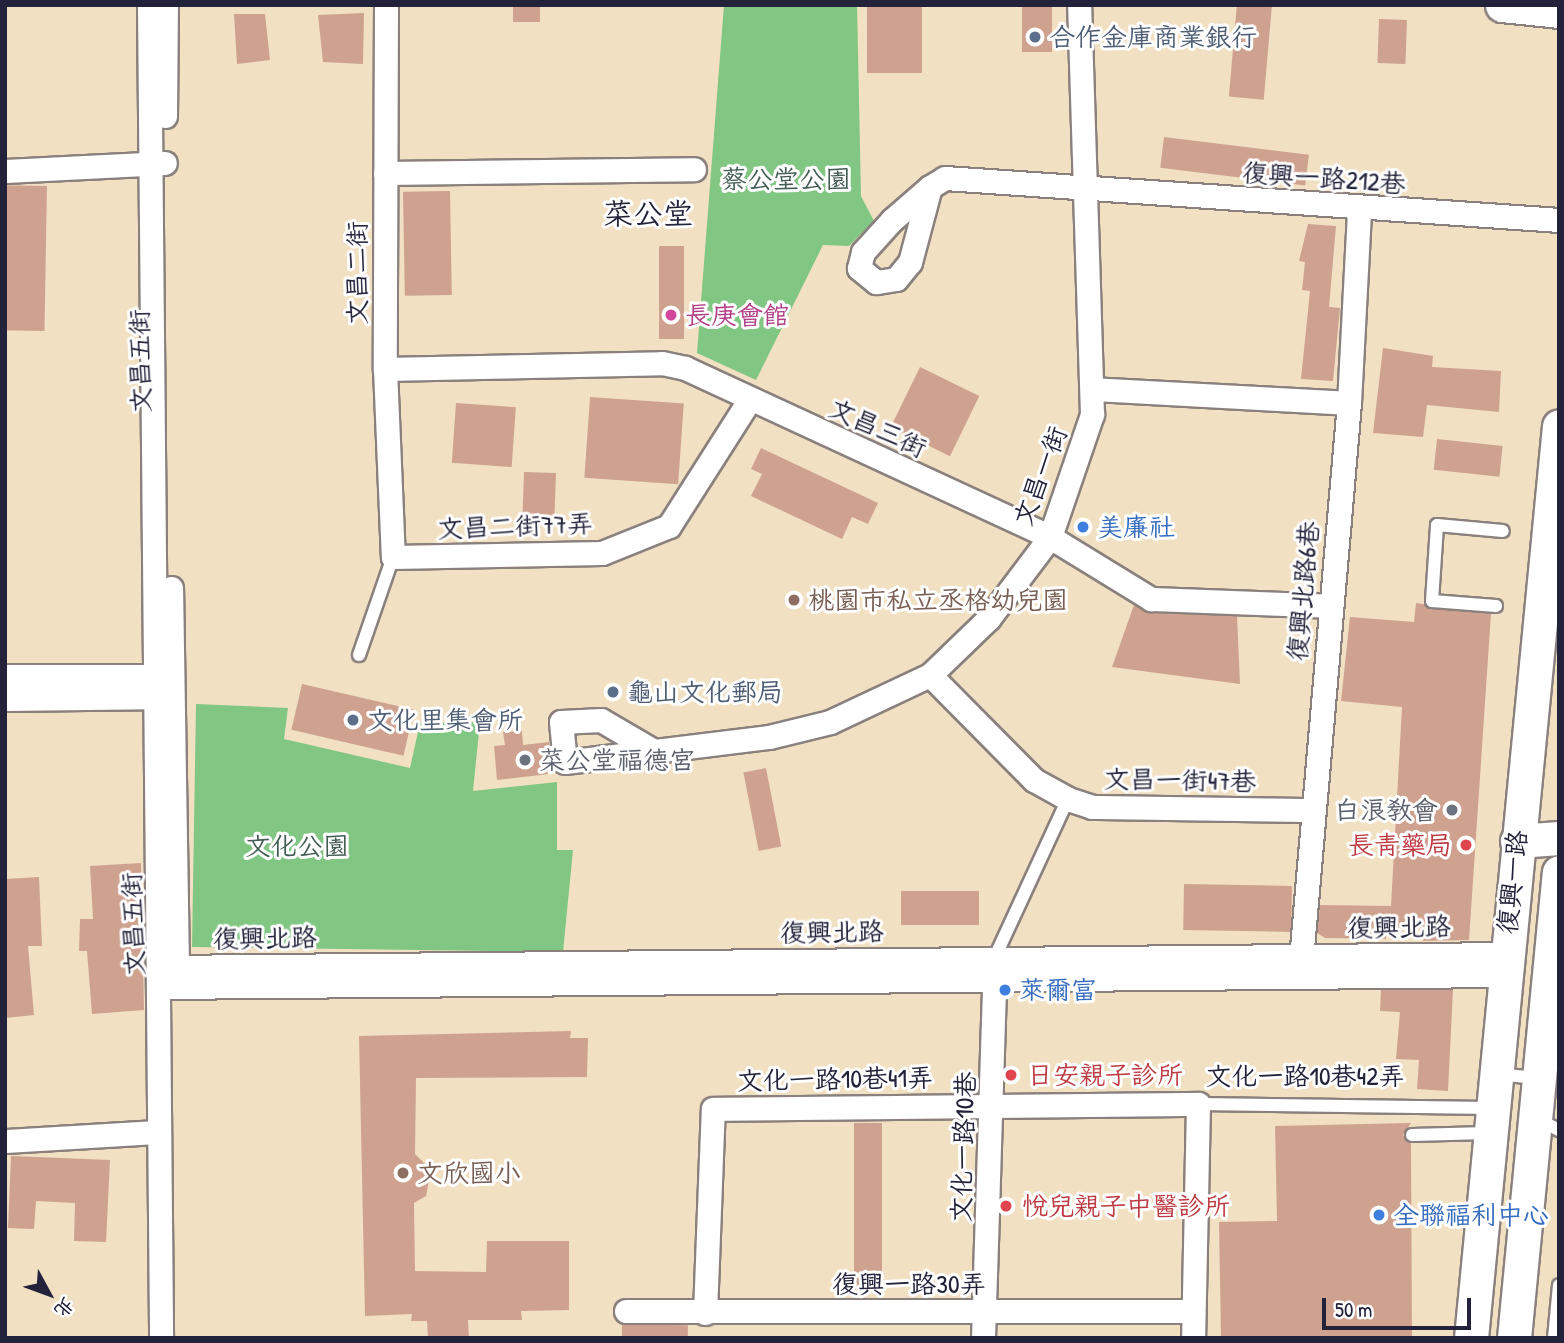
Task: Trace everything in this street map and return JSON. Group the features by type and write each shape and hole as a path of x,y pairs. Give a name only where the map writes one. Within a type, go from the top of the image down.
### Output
{"main road":[{"path":"1502,5 1559,11"},
{"name":"復興一路","path":"1471,1338 1503,964 1559,426"},
{"path":"1517,841 1559,838"},
{"path":"1510,892 1559,873"},
{"name":"復興一路","path":"1514,1338 1546,1123 1538,1079 1559,873"}],"street":[{"name":"文昌五街","path":"149,5 158,164 168,686 166,974 158,1132 161,1338"},
{"name":"文昌五街","path":"158,164 166,5"},
{"name":"文昌二街","path":"386,5 385,369 392,548"},
{"name":"文昌一街","path":"652,750 769,737 830,722 930,675 989,618 1050,537 1079,468 1093,389 1079,5"},
{"path":"5,171 158,164"},
{"path":"385,173 694,169"},
{"name":"復興一路212巷","path":"930,187 945,178 1086,187 1359,211 1559,220"},
{"name":"復興北路6巷","path":"1300,966 1311,810 1349,402 1359,211"},
{"name":"文昌三街","path":"385,369 662,363 750,400 1050,537 1151,599 1172,604 1331,606"},
{"path":"1093,389 1349,402"},
{"name":"文昌二街77弄","path":"392,548 602,553 669,526 750,400"},
{"name":"文昌一街47巷","path":"930,675 1034,780 1068,799 1092,807 1311,810"},
{"path":"5,676 168,686"},
{"path":"5,699 168,686"},
{"name":"復興北路","path":"166,974 462,974 1503,964"},
{"name":"文化一路10巷","path":"983,1338 995,1106 995,969"},
{"path":"1193,1338 1198,1104"},
{"name":"文化一路10巷42弄","path":"995,1106 1198,1104"},
{"name":"文化一路10巷41弄","path":"705,1313 713,1109 995,1106"},
{"path":"5,1141 158,1132"},
{"name":"復興一路30弄","path":"626,1311 1193,1311"}],"lane":[{"path":"1496,606 1432,601 1437,525 1503,531"},
{"path":"359,655 392,548"},
{"path":"995,969 1068,799"},
{"path":"1493,1074 1538,1079"},
{"name":"文化一路10巷42弄","path":"1198,1104 1489,1121"},
{"path":"1412,1135 1489,1121"},
{"path":"1554,1338 1559,1285"}],"green space":[{"name":"蔡公堂公園","path":"724,5 857,5 861,196 874,221 849,246 823,245 756,380 697,353"},
{"name":"文化公園","path":"196,704 288,708 284,739 410,768 420,723 480,722 473,791 557,782 557,850 573,850 563,952 192,947"}],"building":[{"path":"513,5 540,5 540,22 513,22"},
{"path":"867,5 922,5 922,73 867,73"},
{"name":"合作金庫商業銀行","path":"1022,5 1052,5 1052,52 1022,52"},
{"path":"1237,5 1272,5 1264,100 1229,97"},
{"path":"364,13 363,64 323,62 318,15"},
{"path":"234,14 265,14 270,60 237,64"},
{"path":"1379,19 1407,20 1405,64 1377,63"},
{"path":"1164,137 1309,155 1305,186 1160,168"},
{"path":"5,185 47,186 44,331 5,330"},
{"path":"450,191 452,295 405,296 403,192"},
{"path":"1308,224 1336,226 1329,307 1340,308 1333,381 1301,379 1310,291 1302,290 1305,262 1299,261"},
{"path":"659,246 684,246 684,339 659,339"},
{"path":"1383,348 1433,356 1432,367 1501,371 1499,412 1427,405 1423,437 1373,433"},
{"path":"920,367 979,396 950,456 891,427"},
{"path":"590,397 684,404 678,484 584,478"},
{"path":"456,403 516,407 512,467 452,463"},
{"path":"1437,439 1503,446 1499,477 1434,470"},
{"path":"761,448 878,503 868,524 852,517 842,539 751,496 762,474 751,469"},
{"path":"524,472 556,473 554,525 522,524"},
{"path":"1416,603 1491,614 1469,940 1423,941 1424,929 1386,927 1386,939 1325,938 1317,933 1320,905 1391,906 1402,707 1341,701 1350,617 1414,622"},
{"path":"1134,605 1150,613 1237,616 1240,684 1112,667"},
{"name":"文化里集會所","path":"302,684 414,710 403,756 291,730"},
{"name":"菜公堂福德宮","path":"522,731 523,745 549,742 557,773 497,780 494,746 505,745 503,732"},
{"path":"766,768 781,847 759,851 743,772"},
{"path":"141,863 144,1010 92,1014 87,951 79,951 80,919 93,919 90,866"},
{"path":"39,877 42,946 28,946 34,1015 5,1018 5,879"},
{"path":"1184,884 1292,886 1291,932 1183,930"},
{"path":"901,891 979,891 979,925 901,925"},
{"path":"1381,990 1453,990 1448,1091 1417,1089 1419,1060 1396,1059 1400,1012 1380,1011"},
{"path":"571,1031 570,1038 588,1038 587,1077 416,1078 415,1154 431,1170 426,1196 414,1203 415,1271 486,1272 487,1241 569,1241 569,1310 521,1311 522,1320 468,1320 469,1338 428,1338 427,1321 411,1321 412,1314 365,1316 359,1036"},
{"path":"854,1123 882,1123 882,1292 854,1292"},
{"path":"1411,1123 1403,1135 1411,1144 1412,1338 1221,1338 1219,1222 1277,1221 1275,1126"},
{"path":"11,1156 110,1160 106,1242 74,1241 75,1203 36,1201 34,1229 8,1228"},
{"path":"622,1324 688,1325 688,1338 622,1338"}],"place":[{"name":"合作金庫商業銀行","path":"1035,37"},
{"name":"長庚會館","path":"671,315"},
{"name":"美廉社","path":"1083,527"},
{"name":"桃園市私立丞格幼兒園","path":"794,600"},
{"name":"龜山文化郵局","path":"613,692"},
{"name":"文化里集會所","path":"353,720"},
{"name":"菜公堂福德宮","path":"525,760"},
{"name":"白浪教會","path":"1452,810"},
{"name":"長青藥局","path":"1466,845"},
{"name":"萊爾富","path":"1005,990"},
{"name":"日安親子診所","path":"1011,1075"},
{"name":"文欣國小","path":"403,1173"},
{"name":"悅兒親子中醫診所","path":"1006,1206"},
{"name":"全聯福利中心","path":"1379,1215"}],"district":[{"name":"菜公堂","path":"648,213"}]}
